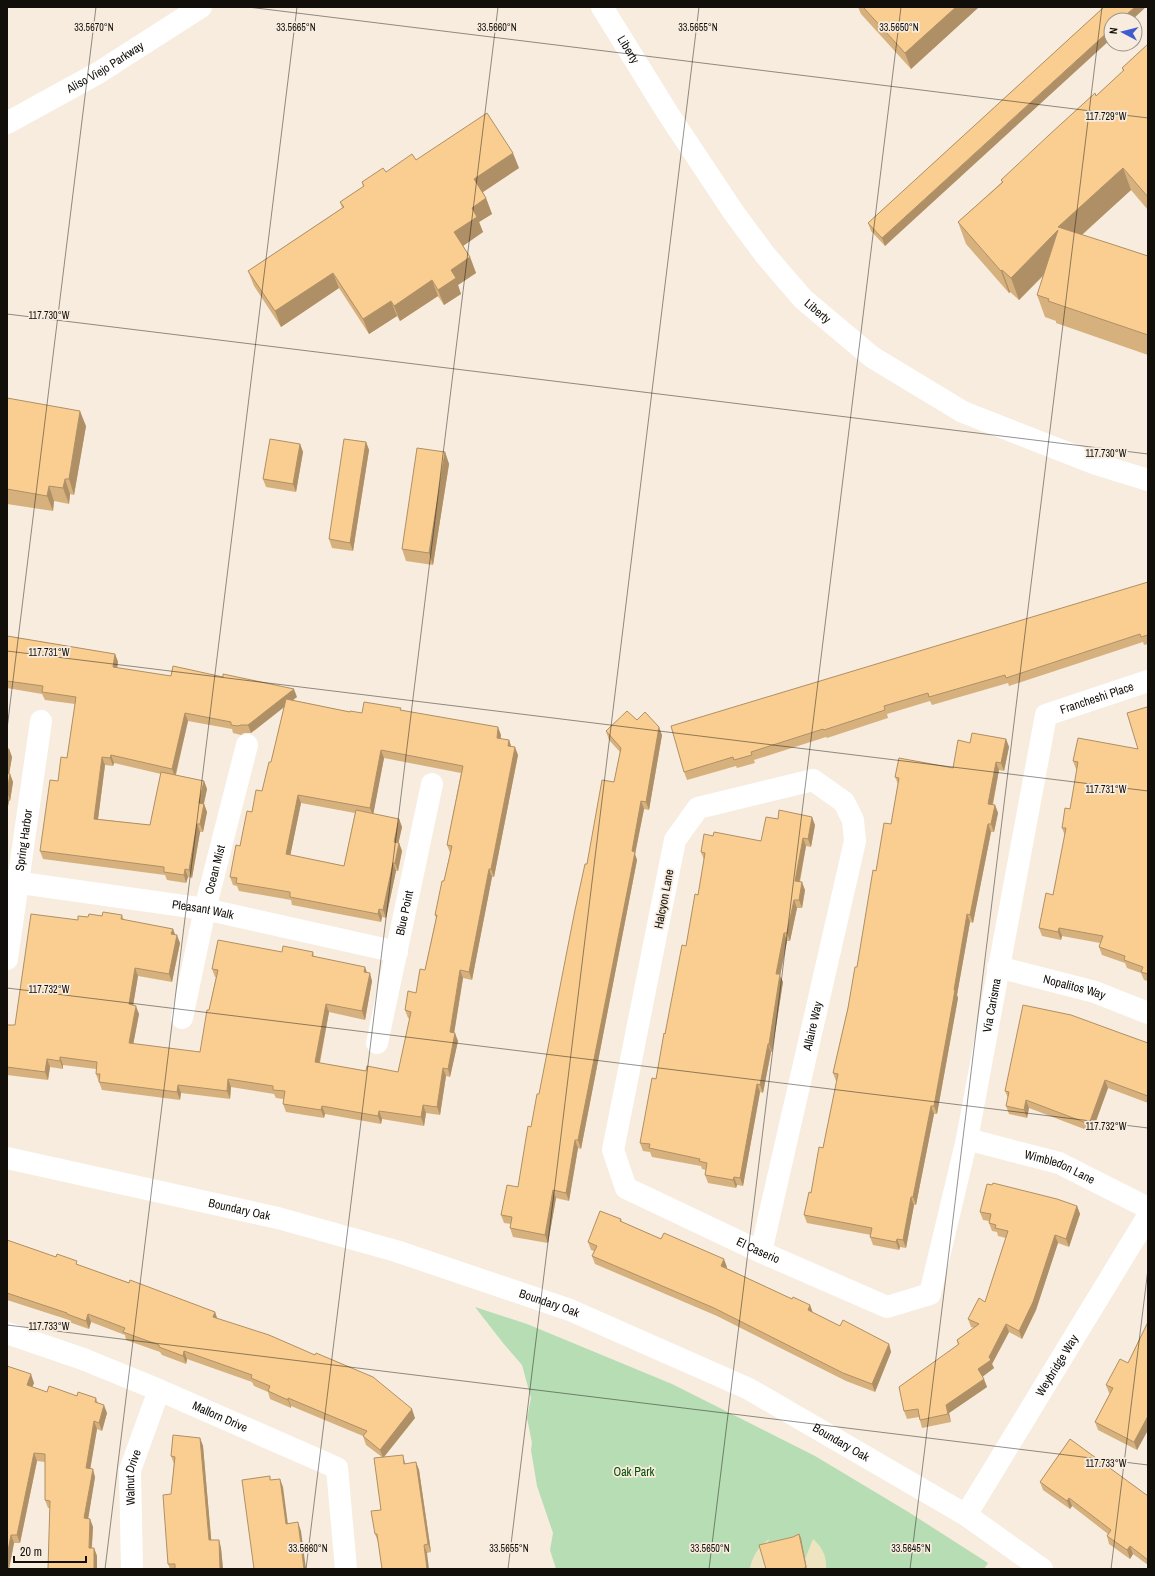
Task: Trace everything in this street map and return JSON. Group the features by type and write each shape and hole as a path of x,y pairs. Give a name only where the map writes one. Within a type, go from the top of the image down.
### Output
{"street":[{"name":"Aliso Viejo Parkway","path":"7,123 98,74 201,7"},
{"name":"Liberty","path":"602,7 667,112 734,213 766,256 803,299 872,357 963,412 1096,464 1148,480"},
{"name":"Francheshi Place","path":"1046,716 1148,680"},
{"name":"Via Carisma","path":"930,1294 967,1139 1046,716"},
{"name":"Spring Harbor","path":"7,959 12,881 41,721"},
{"name":"Ocean Mist","path":"182,1018 205,909 247,745"},
{"name":"Halcyon Lane","path":"613,1150 676,840 698,808 813,780 844,802"},
{"name":"Blue Point","path":"377,1043 432,784"},
{"name":"Allaire Way","path":"761,1252 854,841 853,820 844,802"},
{"name":"Pleasant Walk","path":"12,881 205,909 397,952"},
{"name":"Nopalitos Way","path":"998,967 1095,992 1148,1013"},
{"name":"Wimbledon Lane","path":"967,1139 1059,1163 1148,1208"},
{"name":"El Caserio","path":"613,1150 626,1188 761,1252 887,1307 930,1294"},
{"name":"Boundary Oak","path":"7,1158 278,1218 396,1251 570,1310 749,1389 966,1515 1042,1569"},
{"name":"Weybridge Way","path":"966,1515 1148,1216"},
{"name":"Mallorn Drive","path":"7,1333 83,1359 159,1390 337,1468 346,1569"},
{"name":"Walnut Drive","path":"132,1569 130,1470 159,1390"}],"green space":[{"name":"Oak Park","path":"475,1307 527,1324 672,1384 815,1456 910,1513 988,1563 984,1569 556,1569 550,1550 553,1533 537,1486 531,1450 532,1443 527,1418 531,1398 522,1365"}],"sand":[{"path":"769,1539 764,1557 772,1569 750,1569 756,1552"},
{"path":"813,1539 823,1552 826,1560 826,1569 801,1569"}],"building":[{"path":"863,7 956,7 905,53"},
{"path":"1104,7 1135,7 1129,12 1103,12 1103,36 882,238 868,223"},
{"path":"1148,44 1148,197 1123,168 1058,227 1148,256 1148,335 1048,301 1049,299 1037,295 1058,230 1011,278 1002,270 1001,271 958,222 1003,182 1001,180 1049,135 1095,93 1096,96 1124,70 1122,68 1139,52 1143,52 1143,49"},
{"path":"487,113 513,153 474,179 486,198 472,208 477,217 454,232 470,257 451,270 456,278 438,290 432,280 394,306 391,301 363,319 333,273 275,311 248,271 344,207 340,202 364,186 362,182 383,168 386,172 412,154 416,160"},
{"path":"7,398 80,411 69,479 65,479 63,488 49,486 47,496 7,489"},
{"path":"270,439 300,444 293,484 263,479"},
{"path":"344,439 366,442 350,543 329,539"},
{"path":"417,448 445,452 429,553 402,549"},
{"path":"1148,582 1148,635 1141,637 1140,634 1006,678 1005,675 929,697 928,693 884,706 885,710 751,752 752,755 734,760 733,757 684,772 671,726"},
{"path":"7,636 115,654 113,667 171,676 173,666 223,677 223,674 294,689 248,725 231,725 231,722 185,713 172,769 111,755 110,758 102,757 94,819 150,825 161,772 204,781 199,803 204,804 200,824 197,824 189,870 185,869 184,875 164,872 164,867 40,851 50,780 58,781 61,757 67,758 76,697 42,692 43,686 7,681"},
{"path":"286,699 362,713 364,702 401,708 400,710 498,727 497,738 509,740 508,746 515,747 469,972 460,970 450,1032 455,1033 448,1069 443,1068 437,1107 423,1105 421,1117 379,1111 378,1116 322,1106 321,1110 283,1104 285,1091 273,1090 273,1086 228,1079 227,1091 178,1085 177,1092 99,1082 100,1074 96,1074 97,1062 60,1057 60,1061 47,1059 45,1072 7,1067 7,1025 15,1025 31,914 78,920 78,916 88,917 89,914 102,916 103,912 122,915 121,919 173,929 171,934 177,935 169,974 135,968 129,1004 136,1006 129,1043 200,1052 207,1010 209,1010 218,970 212,969 218,940 282,952 283,946 313,952 312,956 365,967 364,972 370,973 362,1011 326,1004 315,1062 366,1071 367,1066 398,1072 411,1012 405,1010 408,991 416,993 420,969 425,970 437,915 435,915 442,881 444,881 452,846 447,845 463,766 381,750 370,808 298,795 286,854 344,866 356,810 399,819 394,842 399,843 395,863 393,863 383,910 379,909 378,914 290,897 290,892 236,883 237,878 230,877 236,845 240,846 247,811 252,812 256,790 262,791 269,762 271,762"},
{"path":"1147,707 1148,974 1141,972 1143,967 1124,960 1125,956 1099,947 1103,936 1059,928 1058,932 1039,928 1046,893 1053,895 1066,828 1062,828 1065,808 1070,809 1078,762 1073,761 1078,738 1138,749 1127,713"},
{"path":"627,711 637,720 645,712 659,727 646,802 641,801 632,851 635,852 578,1140 575,1140 566,1193 553,1190 545,1235 510,1228 512,1217 501,1215 507,1185 518,1187 528,1126 531,1127 537,1094 539,1094 575,910 585,864 587,864 602,780 614,782 621,748 606,731"},
{"path":"972,733 1006,739 1001,763 996,762 988,804 995,805 991,824 988,824 970,915 967,914 934,1106 931,1106 903,1240 897,1239 896,1242 870,1237 872,1228 804,1215 809,1192 811,1193 819,1147 823,1148 838,1074 833,1073 848,1008 855,967 857,967 873,870 876,871 884,823 891,824 899,778 895,777 899,758 953,768 958,740 970,743"},
{"path":"7,749 9,749 7,760"},
{"path":"7,773 10,774 7,792"},
{"path":"779,810 812,817 808,839 803,838 795,881 802,882 799,900 794,900 787,933 784,933 776,974 780,974 769,1044 760,1085 757,1084 740,1178 734,1177 733,1180 705,1175 707,1163 699,1161 700,1159 649,1148 650,1144 640,1143 652,1078 656,1079 682,945 686,946 695,894 698,895 705,853 701,852 704,834 713,836 714,832 761,841 766,817 778,819"},
{"path":"1023,1005 1071,1015 1148,1043 1148,1096 1105,1080 1089,1124 1026,1100 1024,1110 1006,1106 1009,1092 1005,1091"},
{"path":"993,1183 1057,1199 1077,1206 1066,1239 1055,1235 1033,1302 1019,1331 1006,1324 989,1357 991,1360 978,1369 984,1379 946,1405 948,1414 920,1420 918,1409 904,1411 899,1387 959,1344 957,1340 979,1324 968,1319 979,1298 985,1302 1008,1231 995,1228 996,1225 989,1223 991,1214 980,1212 987,1184 992,1185"},
{"path":"600,1211 621,1219 620,1221 661,1239 664,1233 724,1259 721,1266 792,1299 793,1297 810,1305 808,1310 840,1326 843,1320 889,1344 872,1384 843,1373 714,1308 592,1256 597,1246 588,1242"},
{"path":"7,1240 56,1257 57,1254 77,1261 76,1264 129,1283 130,1280 215,1312 213,1317 269,1335 315,1355 316,1353 373,1377 412,1409 380,1450 363,1436 367,1431 268,1391 270,1386 251,1378 252,1375 184,1351 183,1356 159,1347 159,1345 123,1332 125,1328 88,1314 86,1321 7,1293"},
{"path":"1148,1322 1148,1416 1134,1442 1095,1422 1113,1388 1106,1385 1120,1359 1128,1363"},
{"path":"7,1366 31,1374 27,1385 47,1392 49,1386 77,1396 78,1392 96,1398 95,1402 104,1405 99,1423 94,1421 86,1468 93,1469 84,1518 90,1519 89,1548 94,1548 94,1569 48,1569 50,1501 45,1500 45,1454 34,1453 17,1535 11,1535 7,1556"},
{"path":"173,1435 200,1438 209,1540 219,1540 220,1569 175,1569 175,1564 168,1564 163,1495 171,1494 175,1457 171,1456"},
{"path":"1070,1439 1148,1496 1148,1560 1130,1546 1127,1550 1107,1536 1111,1530 1069,1498 1067,1501 1040,1482"},
{"path":"403,1455 404,1464 416,1462 428,1544 424,1545 427,1569 382,1569 377,1534 375,1534 371,1511 381,1510 374,1458"},
{"path":"270,1476 270,1480 280,1479 286,1524 298,1522 304,1569 254,1569 242,1480"},
{"path":"799,1534 806,1567 803,1569 766,1569 759,1545 793,1537"}]}
